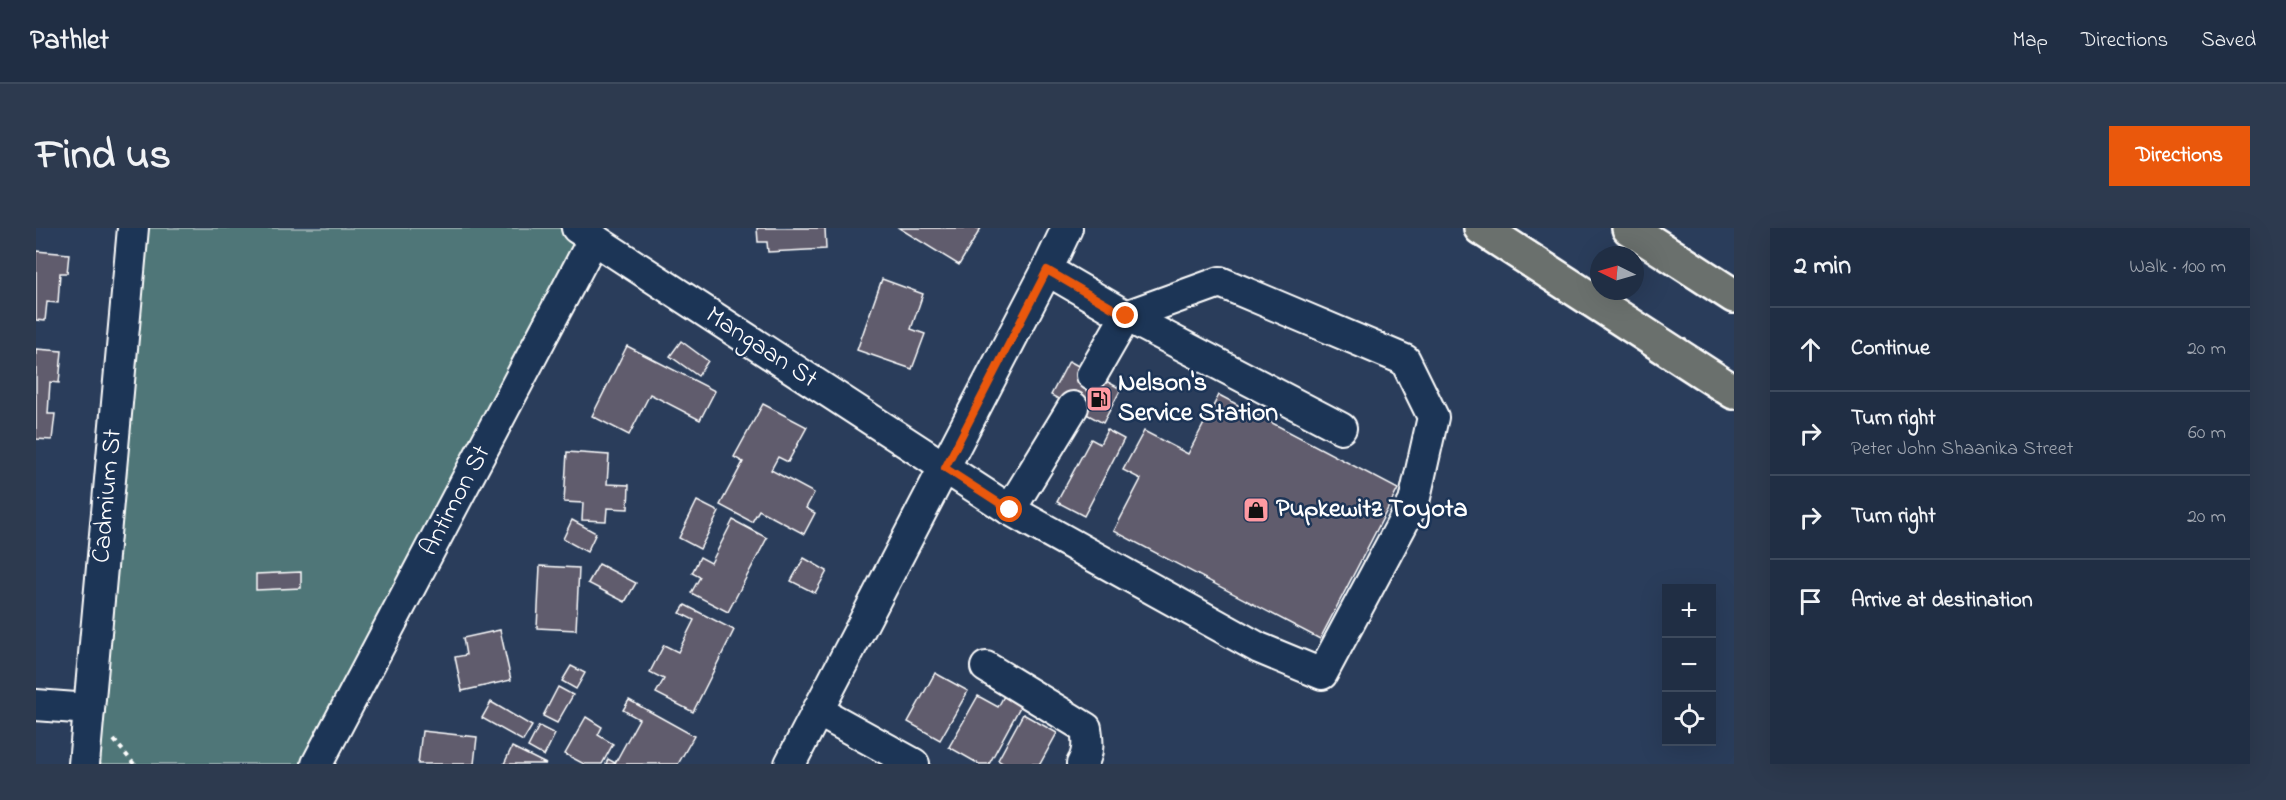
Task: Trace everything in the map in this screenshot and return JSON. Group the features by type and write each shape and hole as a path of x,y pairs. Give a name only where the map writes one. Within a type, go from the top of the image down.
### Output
{"highway":[{"path":"1482,228 1734,392"},
{"path":"1629,228 1734,296"}],"street":[{"name":"Cadmium St","path":"84,764 133,228"},
{"path":"790,764 1047,270 1066,228"},
{"name":"Mangaan St","path":"585,233 1010,510 1259,648 1322,674 1414,502 1433,417 1405,360 1220,282 1126,316"},
{"name":"Antimon St","path":"317,764 585,233"},
{"path":"1047,270 1126,316 1341,428"},
{"path":"1092,375 1126,316"},
{"path":"1010,510 1073,407"},
{"path":"986,667 1086,728 1089,741 1086,758 1082,764"},
{"path":"36,705 89,709"},
{"path":"818,711 914,764"}],"green space":[{"path":"133,228 577,228 594,238 317,764 84,764"}],"building":[{"path":"757,228 825,228 826,249 768,252 767,242 758,242"},
{"path":"899,228 981,228 959,265"},
{"path":"36,251 69,254 67,273 60,273 58,303 47,302 45,321 36,320"},
{"path":"882,279 923,294 911,329 925,334 912,369 857,350"},
{"path":"681,341 708,361 698,376 670,356"},
{"path":"627,346 715,391 700,420 650,394 629,435 592,416"},
{"path":"36,349 62,351 59,383 50,382 48,414 55,414 52,440 36,439"},
{"path":"1069,361 1121,389 1103,423 1051,395"},
{"name":"Pupkewitz Toyota","path":"1219,395 1398,489 1320,639 1114,531 1141,479 1123,470 1144,431 1188,454"},
{"path":"763,404 807,427 788,462 778,457 771,470 814,493 806,508 815,513 804,534 759,510 752,522 720,505 743,462 734,457"},
{"path":"1107,430 1124,439 1084,516 1057,502 1091,439 1100,444"},
{"path":"567,452 609,455 607,484 629,485 628,509 607,508 606,521 582,520 583,503 564,502"},
{"path":"697,501 719,512 700,549 679,538"},
{"path":"572,520 596,533 587,552 563,539"},
{"path":"733,520 767,538 728,612 691,593 700,577 692,573 700,557 711,563"},
{"path":"804,558 827,571 815,593 791,581"},
{"path":"599,564 636,583 625,602 588,583"},
{"path":"540,566 579,568 576,630 537,628"},
{"path":"301,572 301,588 256,590 256,574"},
{"path":"685,605 734,630 693,712 656,693 664,679 650,672 664,645 678,652 694,620 680,613"},
{"path":"500,630 511,680 462,691 455,657 466,655 463,638"},
{"path":"571,666 585,673 576,689 562,681"},
{"path":"935,673 968,691 940,740 908,722"},
{"path":"558,687 573,695 557,723 543,716"},
{"path":"978,696 998,707 1004,696 1021,705 989,764 979,764 949,747"},
{"path":"629,700 694,736 678,764 606,764 608,759 615,763 639,719 623,710"},
{"path":"491,702 532,726 523,741 482,718"},
{"path":"1023,714 1057,733 1040,764 1004,764 998,760"},
{"path":"586,717 602,727 598,735 613,744 602,764 584,764 565,754"},
{"path":"539,726 555,734 544,756 528,747"},
{"path":"422,731 477,737 474,764 418,764"},
{"path":"512,747 546,764 504,764"}],"place":[{"name":"Nelson's Service Station","path":"1099,399"},
{"name":"Pupkewitz Toyota","path":"1256,510"}],"route":[{"path":"1010,510 945,468 1047,270 1126,316"}]}
